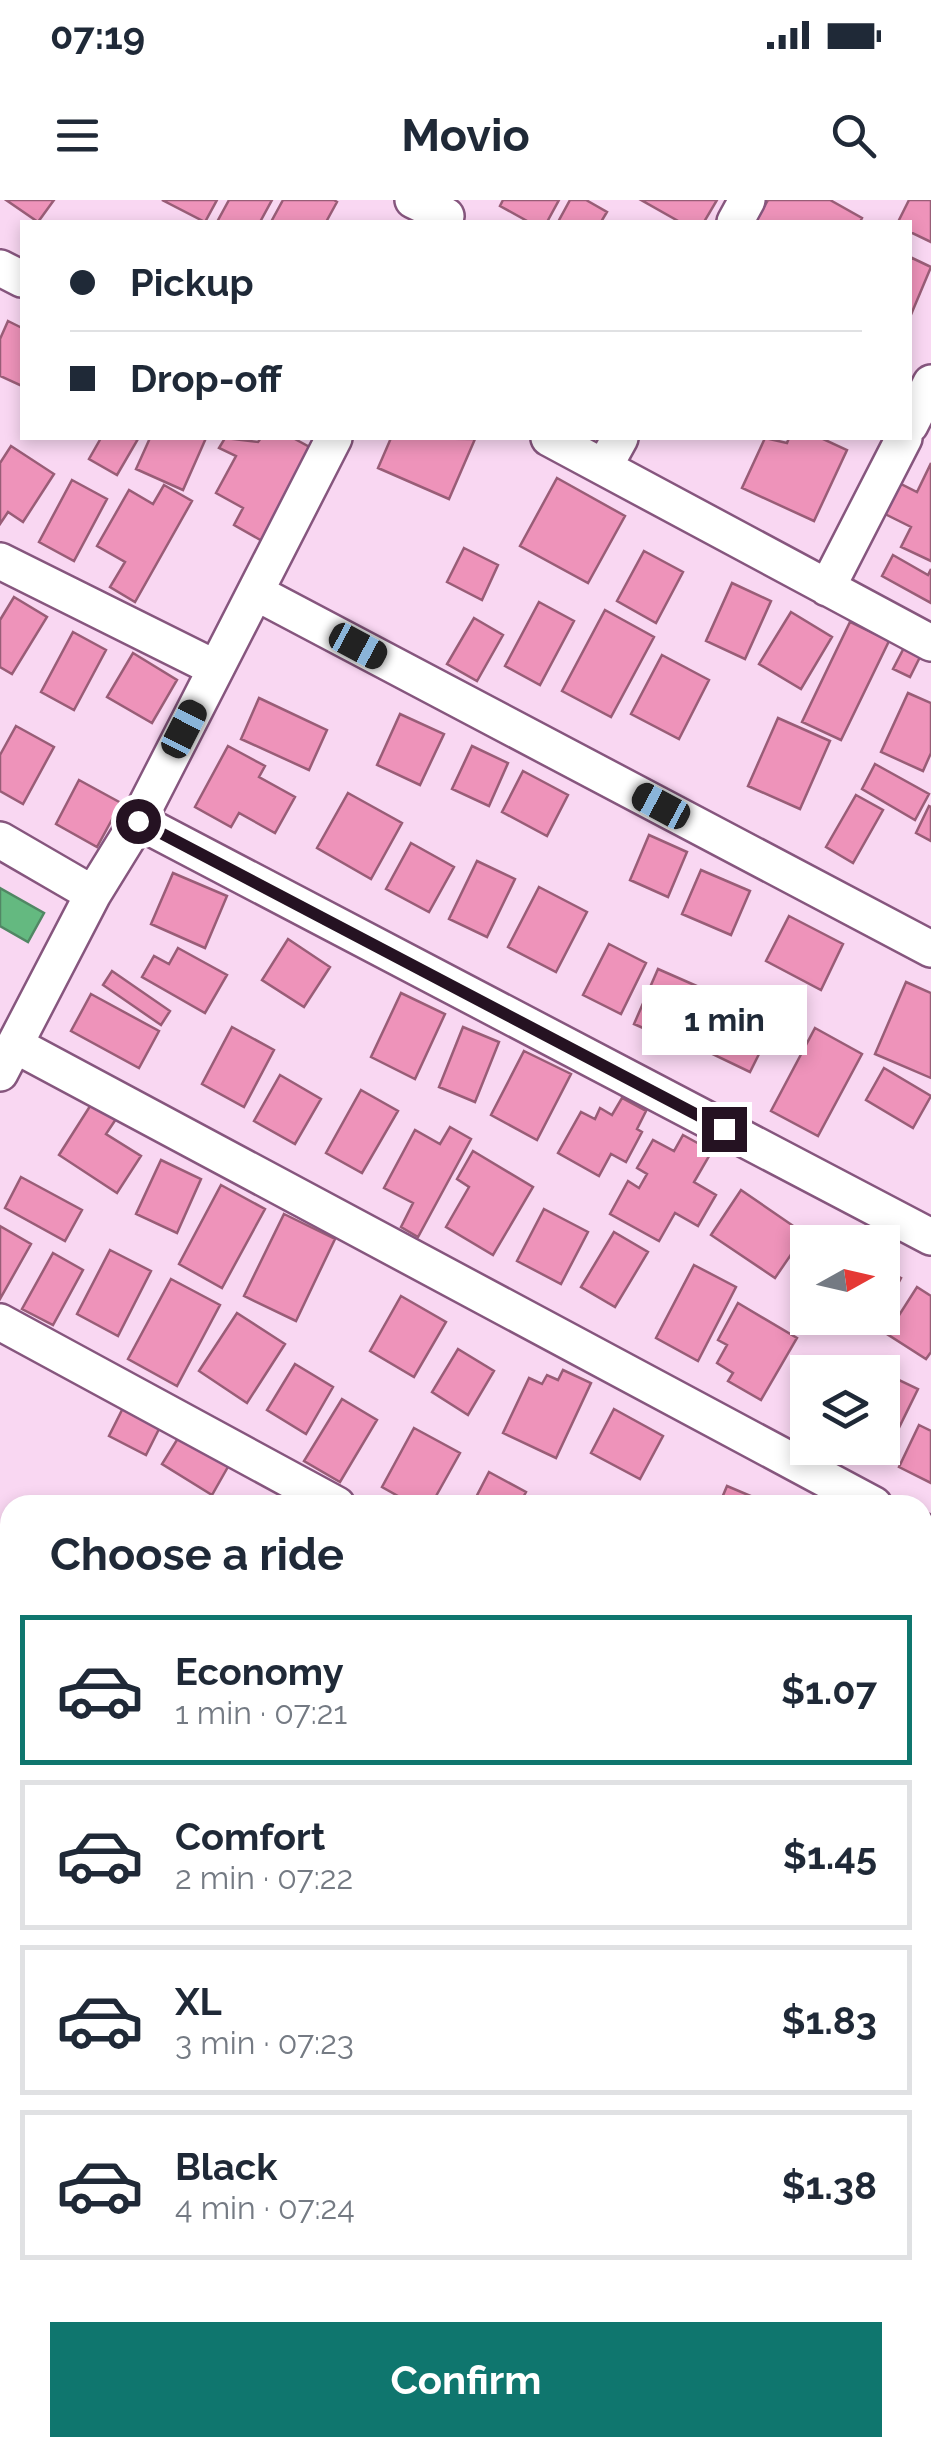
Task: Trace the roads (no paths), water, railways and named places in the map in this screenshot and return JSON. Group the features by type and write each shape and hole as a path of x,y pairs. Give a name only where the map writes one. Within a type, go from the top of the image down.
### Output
{"street":[{"path":"413,200 448,213"},
{"path":"912,421 931,383"},
{"path":"332,440 138,821 93,894 8,1060 855,1495"},
{"path":"558,440 612,452 827,588 931,643"},
{"path":"827,588 903,440"},
{"path":"0,561 214,668"},
{"path":"257,592 931,949"},
{"path":"138,821 931,1238"},
{"path":"0,840 93,894"},
{"path":"0,1322 319,1495"}]}
